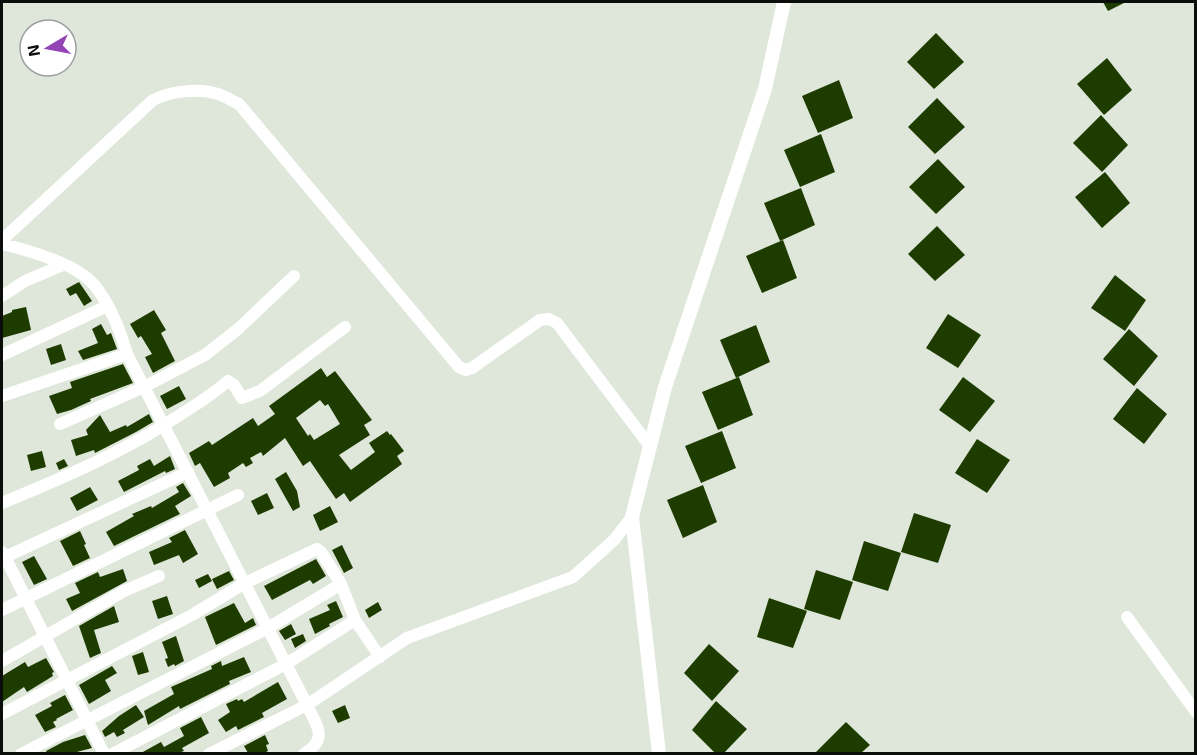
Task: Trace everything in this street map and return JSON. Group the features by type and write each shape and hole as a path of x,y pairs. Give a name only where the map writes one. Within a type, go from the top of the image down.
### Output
{"street":[{"path":"659,753 632,517 665,387 765,89 784,2"},
{"path":"304,753 314,747 320,733 127,354 117,322 94,284 63,265 35,252 2,242 153,100 166,94 191,91 218,93 239,104 459,367 466,370 472,368 540,320 549,319 557,323 649,445"},
{"path":"2,296 25,281 63,265"},
{"path":"60,424 144,387 205,356 238,329 294,276"},
{"path":"2,355 107,306"},
{"path":"2,503 114,455 164,426 217,391 228,381 234,385 242,399 260,391 345,327"},
{"path":"2,396 127,354"},
{"path":"104,753 3,555 188,472"},
{"path":"2,610 238,495"},
{"path":"209,753 307,705 407,638 573,577 614,540 632,517"},
{"path":"2,714 192,615 245,583 316,549 321,552 341,584 355,620 380,657"},
{"path":"2,661 124,591 159,576"},
{"path":"21,753 268,628 341,584"},
{"path":"1127,617 1196,712"},
{"path":"112,753 286,664 355,620"}],"building":[{"path":"1103,2 1126,2 1108,11"},
{"path":"936,33 964,62 934,89 907,62"},
{"path":"1107,58 1132,90 1104,115 1077,84"},
{"path":"839,80 853,118 818,133 802,96"},
{"path":"937,98 965,127 935,154 908,127"},
{"path":"1101,115 1128,145 1102,172 1073,143"},
{"path":"821,134 835,172 800,187 784,150"},
{"path":"938,159 965,187 936,214 909,187"},
{"path":"1105,172 1130,203 1102,228 1075,197"},
{"path":"801,188 815,225 780,241 764,203"},
{"path":"937,226 965,255 935,281 908,254"},
{"path":"783,240 797,278 762,293 746,256"},
{"path":"1115,275 1146,300 1125,331 1091,308"},
{"path":"79,282 92,301 84,306 76,293 70,296 66,289"},
{"path":"26,307 31,330 2,338 2,316 12,310"},
{"path":"154,310 166,330 161,333 175,361 153,373 145,357 152,354 141,336 138,338 130,324"},
{"path":"948,314 981,335 958,368 926,348"},
{"path":"101,324 107,335 111,333 117,349 83,360 78,351 98,343 92,329"},
{"path":"756,325 770,362 736,378 720,340"},
{"path":"1129,329 1158,356 1134,386 1103,359"},
{"path":"61,344 66,360 51,365 46,349"},
{"path":"123,364 133,383 57,414 49,396 72,388 70,382"},
{"path":"321,368 327,377 335,371 372,420 364,425 370,435 339,455 351,470 375,452 369,443 387,431 404,451 397,456 402,464 350,502 344,493 336,499 310,461 303,466 285,438 263,456 261,452 250,458 253,463 246,467 243,463 228,473 230,478 214,487 200,463 195,466 189,453 209,441 212,445 253,418 258,426 275,414 269,406","holes":["320,400 325,406 328,404 340,424 314,440 310,434 308,436 296,418"]},
{"path":"739,377 753,415 718,430 702,392"},
{"path":"963,377 995,401 970,432 939,410"},
{"path":"179,386 186,399 167,409 160,396"},
{"path":"1137,388 1167,414 1144,444 1113,419"},
{"path":"149,414 153,422 136,432 95,453 94,450 76,456 71,440 88,435 86,430 100,415 110,432 126,425 127,427"},
{"path":"722,431 736,468 701,483 685,446"},
{"path":"977,439 1010,460 987,493 955,473"},
{"path":"42,451 46,467 31,471 27,455"},
{"path":"170,456 175,469 166,473 165,471 124,492 118,481 139,470 137,466 150,459 154,466"},
{"path":"64,459 68,466 59,470 56,463"},
{"path":"286,472 297,491 300,507 293,511 275,479"},
{"path":"183,483 191,496 175,506 180,514 114,546 106,532 134,516 132,514 151,506 152,508 179,492 176,487"},
{"path":"703,485 717,522 683,538 667,500"},
{"path":"90,487 98,500 77,511 70,498"},
{"path":"267,493 274,508 258,515 251,501"},
{"path":"330,506 338,522 320,531 313,515"},
{"path":"914,513 951,525 938,563 901,552"},
{"path":"185,530 198,554 183,563 179,555 154,565 149,552 172,542 169,538"},
{"path":"80,531 90,558 73,566 60,541"},
{"path":"864,541 901,553 888,591 852,580"},
{"path":"342,545 353,568 344,573 332,550"},
{"path":"34,556 47,579 34,585 22,562"},
{"path":"316,559 326,576 313,584 310,580 272,600 264,586"},
{"path":"123,569 127,581 72,611 66,599 80,593 75,583 98,572 100,577"},
{"path":"816,570 853,582 840,620 804,609"},
{"path":"229,571 234,580 217,589 212,579"},
{"path":"208,574 212,581 199,588 195,580"},
{"path":"167,596 173,614 158,619 152,601"},
{"path":"769,598 807,611 793,648 757,637"},
{"path":"336,601 343,617 315,634 309,619 330,610 327,605"},
{"path":"378,602 382,610 369,618 365,610"},
{"path":"234,603 245,623 253,618 256,625 216,645 205,617"},
{"path":"114,606 119,622 94,630 101,653 90,658 79,626"},
{"path":"291,624 296,634 285,640 279,631"},
{"path":"303,634 306,641 295,648 291,639"},
{"path":"176,636 184,661 168,667 165,659 168,658 162,642"},
{"path":"709,644 739,671 712,701 684,673"},
{"path":"143,652 149,672 138,675 132,656"},
{"path":"244,657 251,672 229,681 230,684 180,709 179,706 148,725 144,711 174,694 171,687 212,669 211,666 221,661 222,666"},
{"path":"46,658 54,672 53,676 27,692 24,687 2,702 2,676 25,662 28,667"},
{"path":"112,666 117,673 105,680 111,691 89,704 79,685"},
{"path":"278,682 287,699 262,713 264,717 238,730 236,726 226,732 218,720 230,712 226,704 237,699 238,701 242,699 244,702"},
{"path":"65,695 73,710 56,719 53,722 56,727 45,732 35,715 52,706 50,703"},
{"path":"716,701 747,729 724,753 715,753 692,730"},
{"path":"136,705 144,717 123,730 125,733 117,737 114,732 105,737 102,731"},
{"path":"345,705 350,718 338,723 332,711"},
{"path":"201,717 209,733 182,748 184,751 141,753 161,742 164,747 184,736 180,728"},
{"path":"846,722 870,745 861,753 815,753"},
{"path":"85,735 92,748 73,753 47,753 46,751 63,742"},
{"path":"265,735 269,744 266,745 268,751 248,753 244,746"}]}
